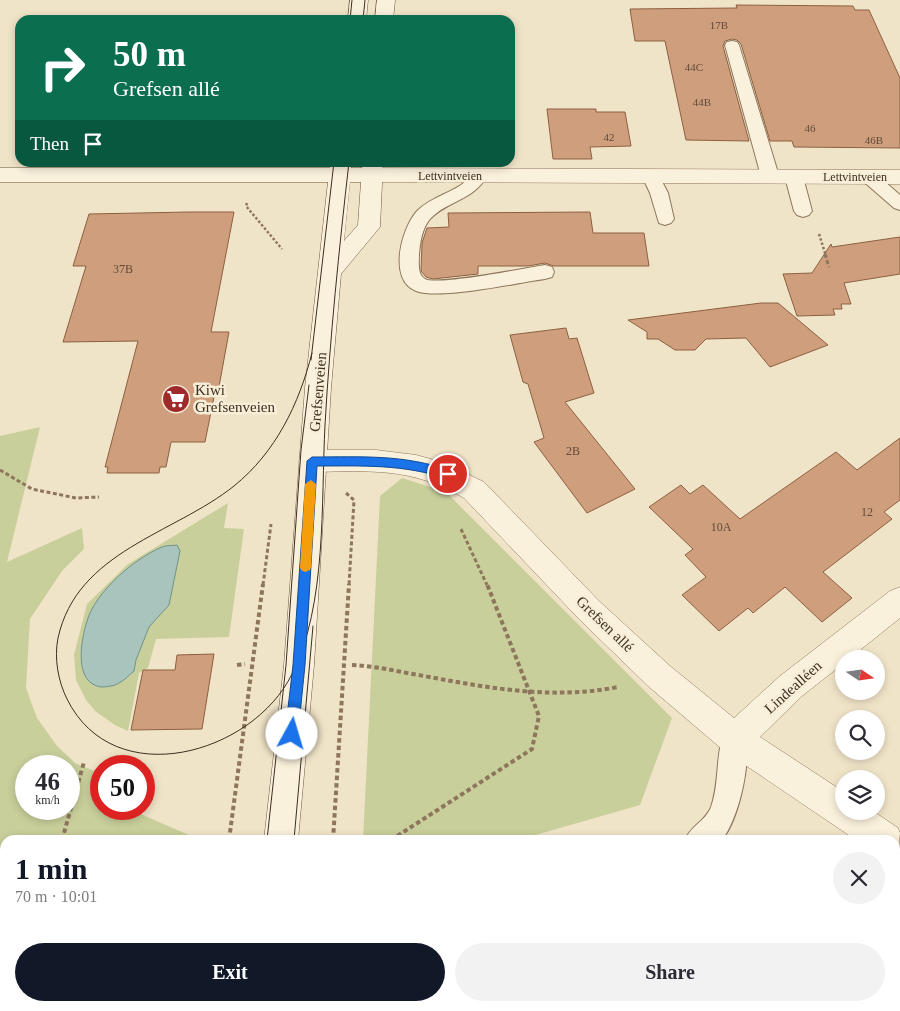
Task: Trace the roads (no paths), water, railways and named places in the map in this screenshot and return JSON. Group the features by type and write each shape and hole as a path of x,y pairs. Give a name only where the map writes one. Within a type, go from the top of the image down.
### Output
{"street":[{"path":"357,15 359,0"},
{"path":"384,15 386,0"},
{"name":"Lettvintveien","path":"0,175 341,168 478,176 900,177"},
{"name":"Grefsenveien","path":"282,835 299,665 312,461 329,273 341,168"},
{"path":"329,273 369,227 373,169"},
{"name":"Grefsen allé","path":"312,461 374,460 407,463 431,468 459,480 474,490 588,610 660,676 734,739 878,835"},
{"name":"Lindealléen","path":"734,739 760,717 791,686 900,600"}],"lane":[{"path":"732,46 770,176"},
{"path":"478,176 473,186 436,205 417,222 412,234 410,275 416,283 430,288 545,272"},
{"path":"651,176 659,193 665,219"},
{"path":"794,176 803,211"},
{"path":"869,177 900,204"},
{"path":"710,835 726,808 734,739"}],"water":[{"path":"177,545 180,551 169,605 149,627 136,660 134,671 115,685 101,687 92,684 86,678 81,660 83,639 91,610 117,577 140,559 162,547"}],"tram line":[{"path":"350,15 352,0"},
{"path":"364,15 365,0"},
{"path":"312,354 333,167"},
{"path":"284,686 292,674 303,647 317,585 329,359 348,167"},
{"path":"284,686 273,702 247,725 216,742 182,752 149,754 117,746 89,728 67,699 61,685 57,661 57,646 69,608 85,584 106,564 131,547 210,503 249,473 274,442 293,409 312,354"},
{"path":"311,360 312,354"},
{"path":"284,686 301,450 309,385"},
{"path":"294,835 313,626"},
{"path":"268,835 284,686"}],"place":[{"name":"Kiwi Grefsenveien","path":"176,399"}]}
